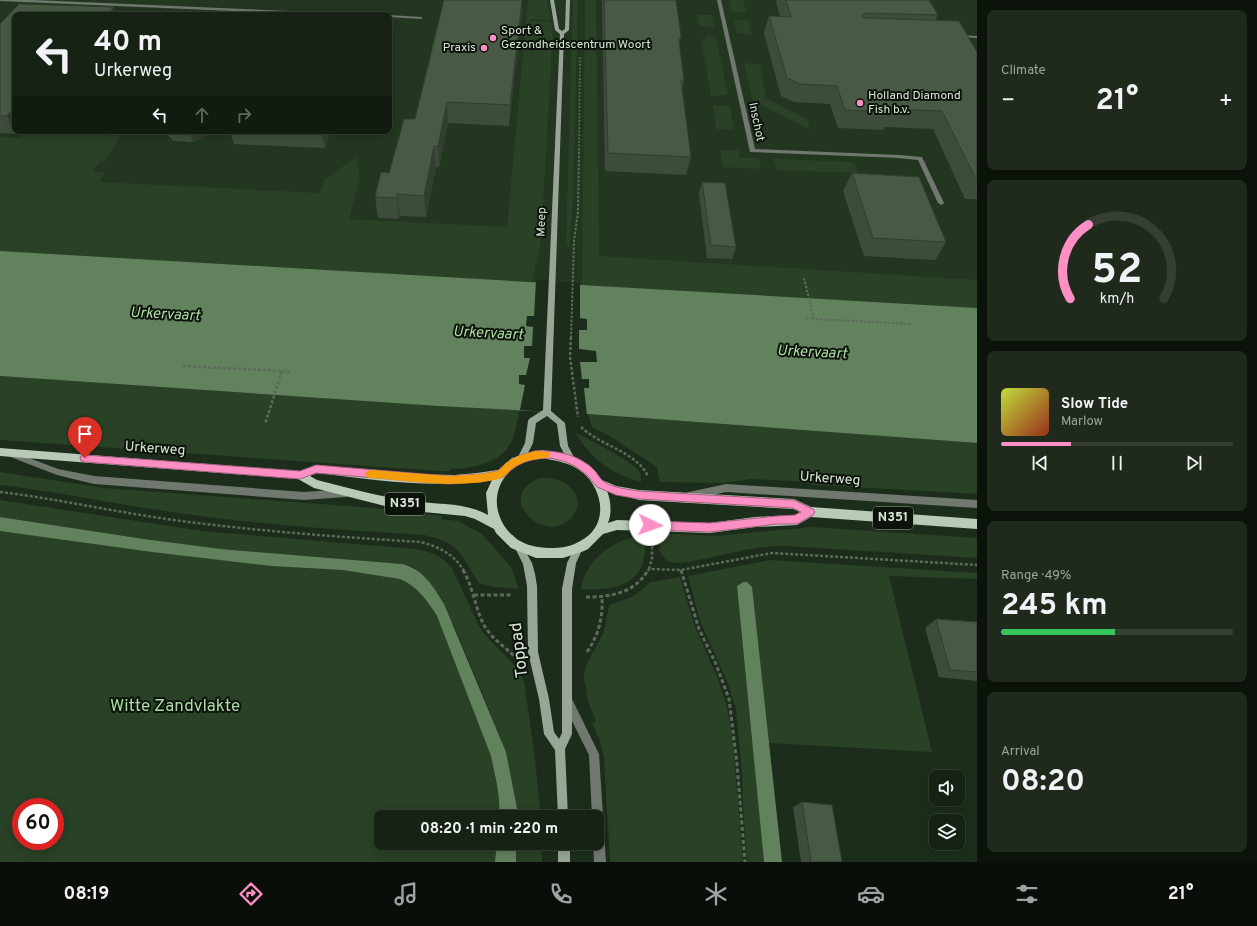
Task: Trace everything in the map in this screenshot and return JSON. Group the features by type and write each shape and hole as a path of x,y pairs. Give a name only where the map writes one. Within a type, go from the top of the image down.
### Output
{"main road":[{"name":"Meep","path":"552,0 557,30 562,33"},
{"name":"Meep","path":"562,33 567,30 568,0"},
{"name":"Meep","path":"547,412 551,277 562,33"},
{"path":"521,459 528,443 532,421 547,412 561,423 564,446 571,459"},
{"name":"Urkerweg","path":"4,452 300,475 316,469 448,480 481,478 500,474"},
{"name":"N351","path":"550,454 571,459 591,472 600,484 606,504 605,518 599,531 590,541 579,548 564,553 548,554 533,552 518,546 505,536 496,525 491,512 490,498 493,486 500,474 510,465 521,459 535,455 550,454"},
{"name":"Urkerweg","path":"300,475 314,484 413,506 465,511 478,515 496,525"},
{"name":"Urkerweg","path":"600,484 616,490 639,495 794,504 810,512 977,524"},
{"name":"Urkerweg","path":"599,531 617,525 710,528 777,520 797,520 810,512"},
{"name":"Toppad","path":"518,546 527,563 532,586 533,652 544,699 549,734 560,748"},
{"path":"563,810 560,748 567,734 567,589 572,563 579,548"},
{"path":"564,850 564,862"}],"street":[{"path":"0,0 99,2 299,12"},
{"name":"Inschot","path":"719,0 752,151 920,158 941,203"},
{"path":"392,16 421,18"},
{"path":"949,36 977,37"},
{"name":"Urkerweg","path":"4,452 57,472 94,480 304,496 350,492"},
{"name":"Urkerweg","path":"683,497 726,488 977,504"},
{"path":"566,700 594,754 600,862"}],"path":[{"path":"579,420 570,357 574,241 578,212 580,49"},
{"path":"804,278 814,319"},
{"path":"806,318 912,324"},
{"path":"183,366 291,372"},
{"path":"265,424 282,371"},
{"path":"580,426 589,434 639,463 646,470 648,480"},
{"path":"0,492 61,500 139,515 231,527 427,543 440,547 456,560 474,595 478,610 487,629 518,661"},
{"path":"584,597 618,594 645,578 652,559 651,542"},
{"path":"649,570 681,570 752,555 784,552 977,565"},
{"path":"681,570 699,629 716,664 729,699 737,756 745,862"},
{"path":"474,595 517,595"},
{"path":"583,658 598,635 602,620 602,596"}],"shaded area":[{"path":"0,0 977,0 977,336 0,279"}],"green space":[{"path":"528,0 547,0 551,20 531,19 531,21 551,22 553,31 541,239 532,282 0,251 0,137 20,138 23,134 120,136 105,161 100,161 93,171 105,172 99,182 320,193 324,180 356,157 360,179 349,219 507,227"},
{"path":"573,0 578,0 573,199 569,246 566,246"},
{"path":"585,0 596,0 599,256 977,280 977,308 582,285"},
{"path":"729,0 743,0 747,13 732,12"},
{"path":"697,15 712,15 714,27 699,26"},
{"path":"734,20 748,20 752,35 737,33"},
{"path":"706,36 716,37 728,95 711,96 701,39 706,39"},
{"path":"744,63 760,64 766,98 807,119 810,130 753,101"},
{"path":"713,105 730,106 734,130 716,129"},
{"path":"720,150 738,150 740,158 759,158 761,169 723,167"},
{"path":"774,159 854,162 858,173 777,170"},
{"path":"0,376 438,406 520,410 511,443 498,457 475,466 450,469 450,471 440,471 0,440"},
{"path":"588,414 977,443 977,494 817,485 794,481 751,479 723,483 660,482 657,467 613,438 592,427"},
{"path":"576,433 611,451 636,468 640,473 641,482 621,475 603,465 588,451"},
{"path":"0,472 104,488 374,508 442,516 441,519 458,521 482,534 511,567 519,589 494,587 479,583 459,552 453,546 436,538 424,535 270,524 157,510 0,485"},
{"path":"540,478 548,478 565,483 576,494 578,501 577,509 572,517 561,525 549,527 538,523 528,516 522,506 521,496 527,486"},
{"path":"0,500 202,531 415,549 426,551 440,557 452,568 479,626 485,635 516,667 524,681 540,810 517,810 506,752 454,626 419,571 411,566 221,549 0,517"},
{"name":"Witte Zandvlakte","path":"0,525 398,570 438,601 503,764 506,810 374,810 374,850 507,850 506,862 0,862"},
{"path":"812,527 977,538 977,558 779,546 754,548 677,563 667,560 661,554 659,546 658,533 716,536"},
{"path":"644,535 645,554 641,568 636,576 629,581 611,588 581,589 584,578 595,559 613,546 623,541"},
{"path":"770,560 977,573 977,579 889,576 932,752 768,743 747,583 742,582 737,586 764,862 747,862 742,774 736,709 727,681 700,621 688,576"},
{"path":"680,577 695,627 718,679 727,707 733,743 743,862 610,862 604,760 600,741 592,723 596,721 588,702 585,682 583,681 586,665 604,632 610,605 632,597 651,582"},
{"path":"516,850 541,850 542,862 516,862"}],"water":[{"name":"Urkervaart","path":"0,251 977,308 977,443 588,414 438,406 0,376"},
{"path":"0,517 221,549 402,564 409,566 427,579 444,604 506,752 517,810 499,810 496,779 491,756 437,616 421,594 412,585 400,579 343,570 272,566 152,552 0,531"},
{"path":"743,582 747,582 752,587 782,862 764,862 737,586"},
{"path":"496,850 516,850 516,862 495,862"}],"pier":[{"path":"536,280 580,283 580,318 587,319 587,330 579,330 579,349 596,351 597,362 580,362 582,379 589,379 589,388 584,388 587,415 520,410 525,385 519,384 519,375 526,375 530,358 524,358 524,346 532,346 533,327 526,326 527,316 534,316"}],"building":[{"path":"444,0 522,0 510,105 447,102 438,146 434,146 424,196 397,194 397,198 375,197 381,172 389,173 404,119 415,119"},
{"path":"604,0 676,0 681,36 679,41 684,80 681,80 691,157 608,153"},
{"path":"786,0 929,0 938,15 866,13 862,16 866,18 959,21 977,52 977,181 942,111 890,109 891,112 845,110 837,86 800,84 787,78 769,16 791,17"},
{"path":"19,4 114,7 110,12 12,12 12,110 7,116 0,116 0,24"},
{"path":"852,173 919,177 946,242 873,238"},
{"path":"702,182 725,183 736,247 711,245"},
{"path":"936,619 977,622 977,672 950,670"},
{"path":"802,802 832,805 842,862 811,862"}],"slow traffic":[{"path":"370,474 465,480 500,474 510,465 521,459 545,454"}],"place":[{"name":"Sport & Gezondheidscentrum Woort","path":"493,38"},
{"name":"Praxis","path":"484,48"},
{"name":"Holland Diamond Fish b.v.","path":"860,103"}],"route":[{"path":"85,458 300,475 316,469 418,478 465,480 500,474 510,465 521,459 535,455 550,454 571,459 591,472 600,484 616,490 639,495 794,504 810,512 797,520 755,522 710,528 650,525"}]}
